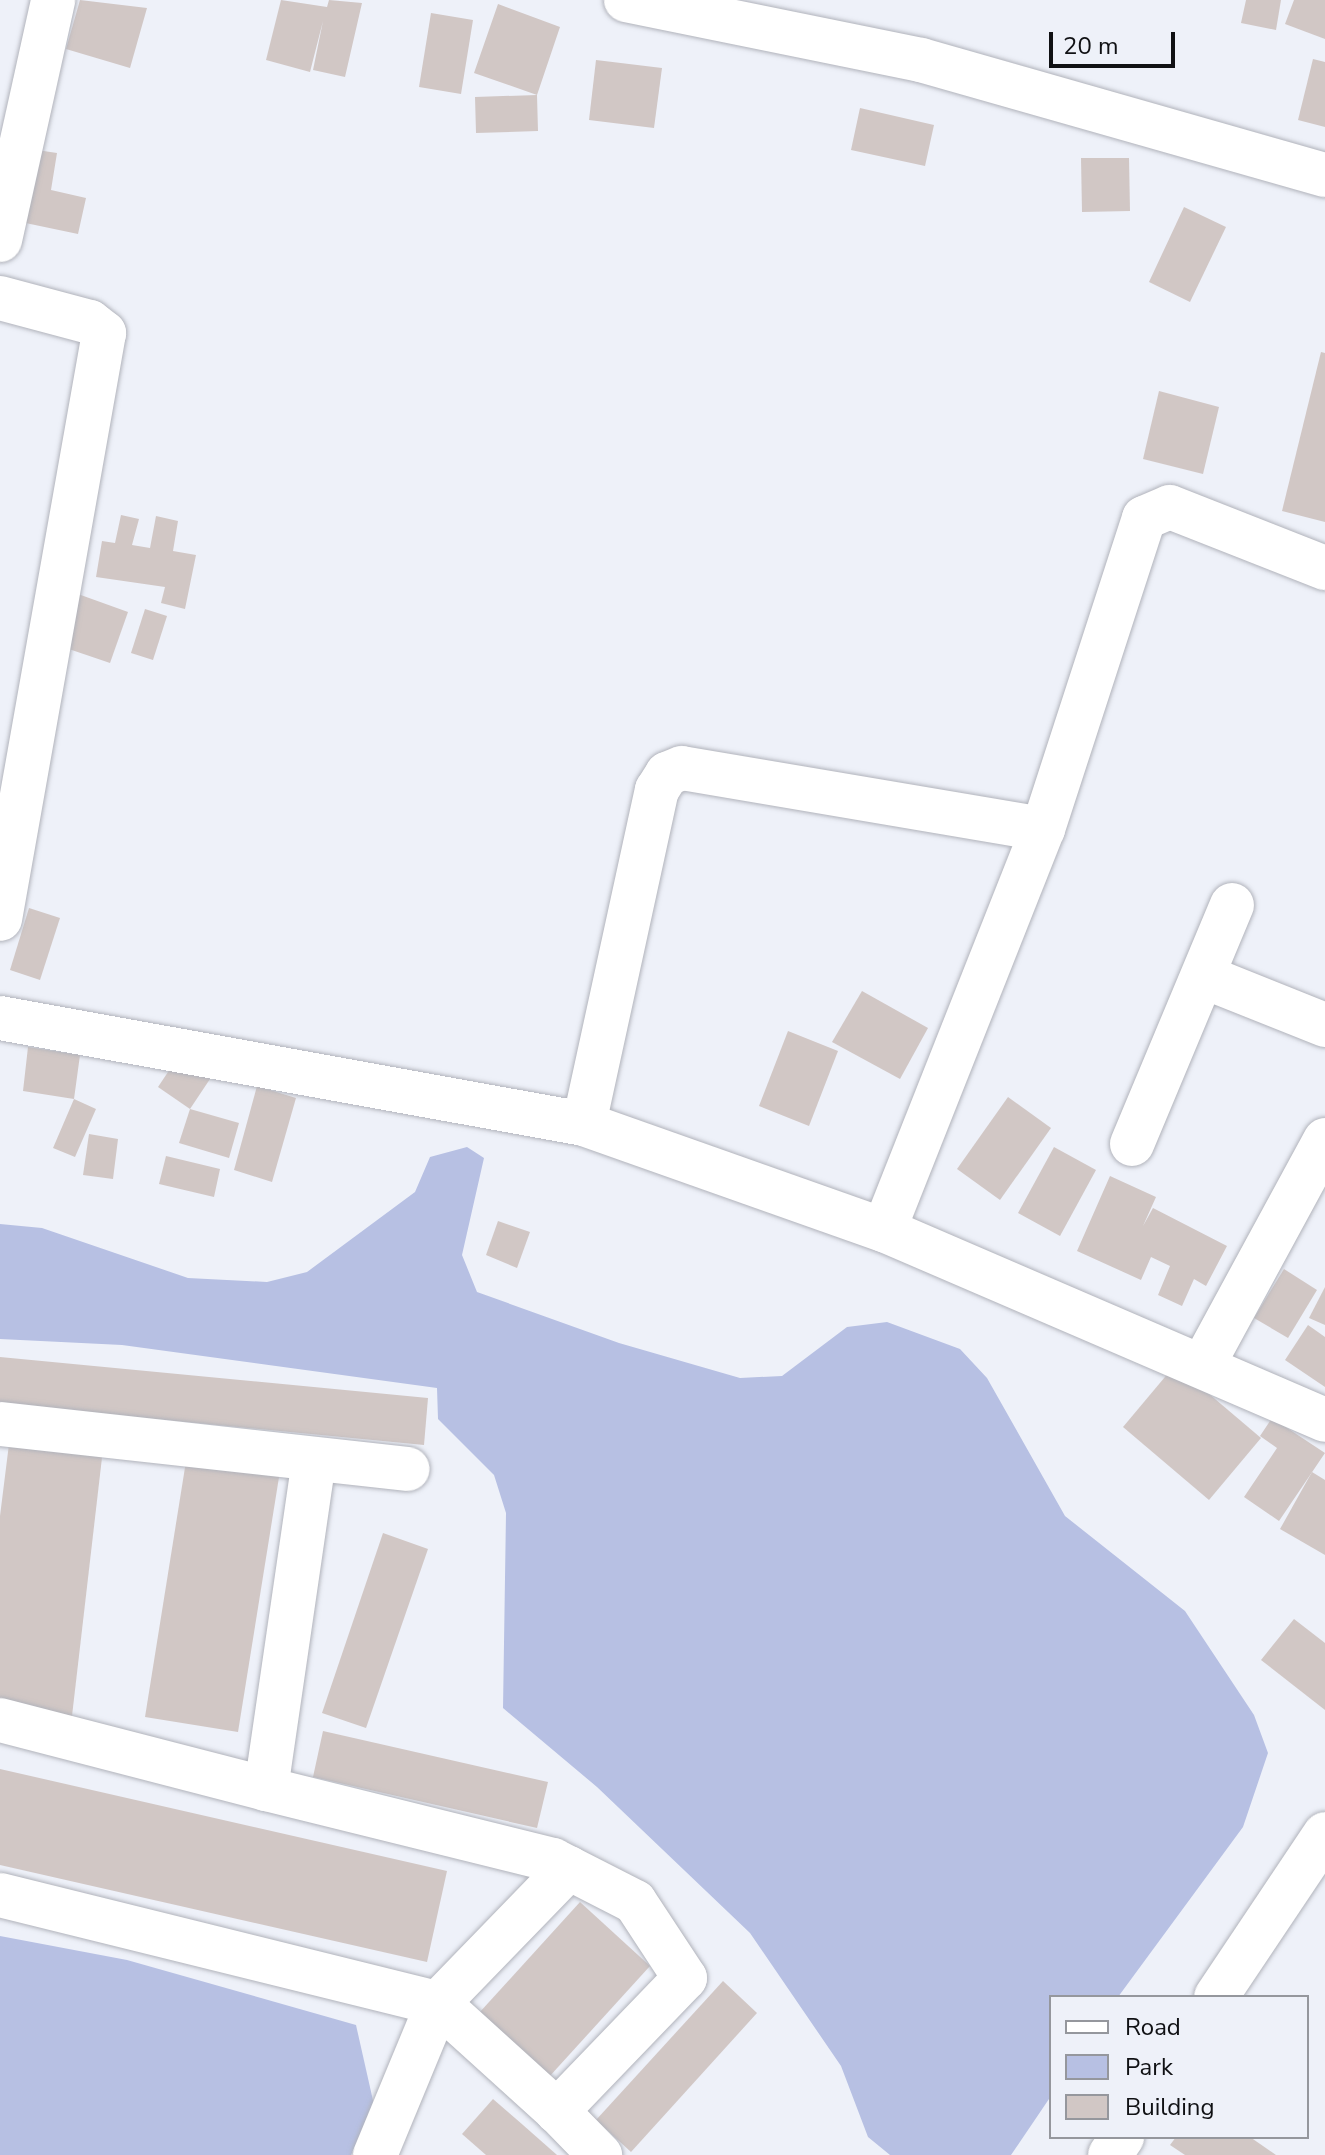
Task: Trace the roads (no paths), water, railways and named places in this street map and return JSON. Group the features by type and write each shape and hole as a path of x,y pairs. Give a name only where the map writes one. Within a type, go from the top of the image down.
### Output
{"street":[{"path":"0,240 53,0"},
{"path":"626,0 921,60 1325,175"},
{"path":"0,298 90,322 104,333 0,919"},
{"path":"884,1230 1043,829 1144,518 1170,507 1325,568"},
{"path":"584,1124 657,790 667,774 682,768 1043,829"},
{"path":"1132,1144 1205,977 1232,905"},
{"path":"1205,977 1325,1025"},
{"path":"0,1018 584,1124 884,1230 1325,1420"},
{"path":"1203,1365 1325,1140"},
{"path":"0,1424 408,1469"},
{"path":"266,1789 314,1459"},
{"path":"0,1720 569,1868 635,1902 685,1978 557,2111"},
{"path":"1217,1995 1325,1834"},
{"path":"375,2155 438,2003 569,1868"},
{"path":"0,1895 438,2003 557,2111 600,2155"}]}
